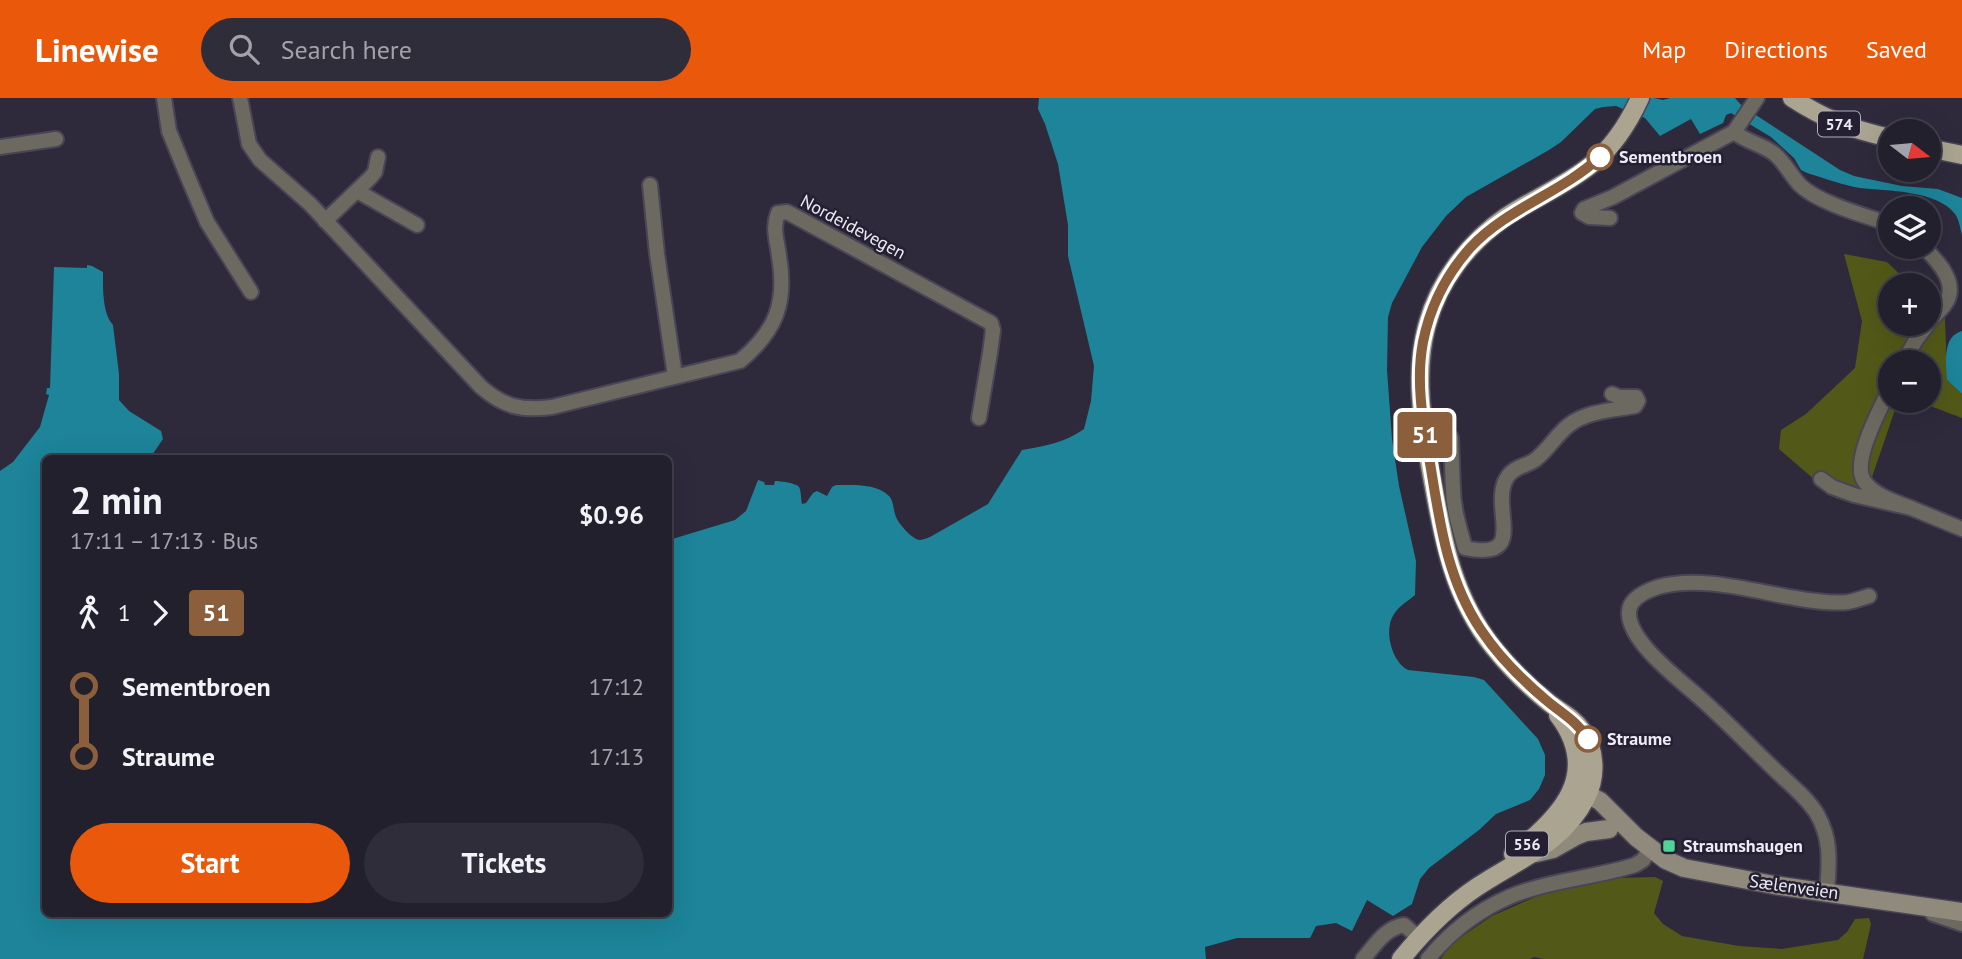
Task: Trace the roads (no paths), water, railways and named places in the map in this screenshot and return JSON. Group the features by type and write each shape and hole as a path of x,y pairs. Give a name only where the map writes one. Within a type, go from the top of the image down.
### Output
{"main road":[{"name":"556","path":"1480,885 1554,839 1568,825 1579,801 1575,782 1575,750 1562,721 1548,702 1520,677 1491,645 1458,588 1444,545 1426,444 1420,391 1420,359 1428,323 1444,283 1456,264 1483,235 1508,216 1593,164 1620,135 1640,98"},
{"name":"574","path":"1792,98 1832,121 1878,135"},
{"path":"1941,151 1962,155"},
{"name":"556","path":"1401,959 1418,937 1440,916 1480,885 1562,808 1579,801"}],"street":[{"path":"164,98 169,131 187,175 212,230 251,292"},
{"name":"Nordeidevegen","path":"240,98 246,132 255,154 300,194 496,400 517,408 537,409 740,361 758,346 772,326 780,302 780,259 774,223 778,213 787,212 991,323 993,330 979,418"},
{"path":"1610,218 1589,218 1582,213 1584,209 1613,197 1745,115 1751,143 1775,154 1801,186 1811,193 1878,220"},
{"path":"0,147 56,139"},
{"path":"325,220 375,172 378,157"},
{"path":"650,185 675,376"},
{"path":"357,191 417,225"},
{"path":"1935,259 1950,285 1950,295 1941,308"},
{"path":"1426,444 1451,438 1456,515 1465,548 1490,551 1502,541 1503,491 1508,475 1536,459 1577,420 1635,406 1638,401 1636,397 1619,397 1612,394"},
{"path":"1879,413 1864,452 1860,471 1864,481 1877,493 1962,529"},
{"path":"1821,479 1832,487 1854,495 1911,508"},
{"path":"1827,892 1829,842 1816,813 1799,793 1642,643 1629,617 1629,611 1632,603 1642,594 1661,587 1687,583 1719,585 1821,602 1849,602 1869,596"},
{"name":"Sælenveien","path":"1579,801 1609,830 1636,837"},
{"name":"Sælenveien","path":"1579,801 1600,802 1651,849 1674,864 1699,872 1962,912"},
{"path":"1532,854 1553,849 1586,832 1609,830"},
{"path":"1428,959 1459,926 1487,908 1510,897 1550,885 1635,865 1643,860 1651,849"},
{"path":"1928,907 1933,914 1962,924"},
{"path":"1363,959 1388,930 1396,926 1404,925 1418,937"}],"water":[{"path":"1039,98 1735,98 1742,106 1840,170 1878,182 1938,189 1962,198 1962,235 1955,214 1941,203 1941,196 1853,187 1807,173 1801,170 1794,158 1771,137 1731,113 1726,115 1723,123 1700,134 1691,119 1660,136 1645,118 1616,106 1595,109 1561,142 1466,197 1446,216 1422,247 1392,303 1388,317 1387,370 1392,439 1399,486 1416,561 1415,595 1394,614 1389,637 1398,660 1408,670 1484,680 1538,739 1545,755 1545,775 1530,800 1496,814 1429,868 1420,879 1412,904 1393,916 1367,900 1352,931 1336,923 1316,926 1310,938 1237,938 1205,947 1206,959 0,959 0,471 13,462 40,427 49,395 46,394 47,388 50,388 54,267 87,268 87,265 103,272 105,307 113,325 119,400 129,411 161,431 163,439 152,455 42,455 42,917 672,917 672,539 735,520 746,511 758,480 765,485 774,485 775,481 788,482 799,487 802,504 817,491 827,496 836,485 878,489 891,498 896,517 906,530 916,539 923,539 988,504 1022,450 1062,441 1084,429 1091,401 1094,366 1068,256 1068,225 1058,164 1038,109"},
{"path":"1962,331 1962,394 1947,380 1946,359 1948,344"}],"place":[{"name":"Sementbroen","path":"1600,157"},
{"name":"Straume","path":"1588,739"},
{"name":"Straumshaugen","path":"1669,846"}]}
